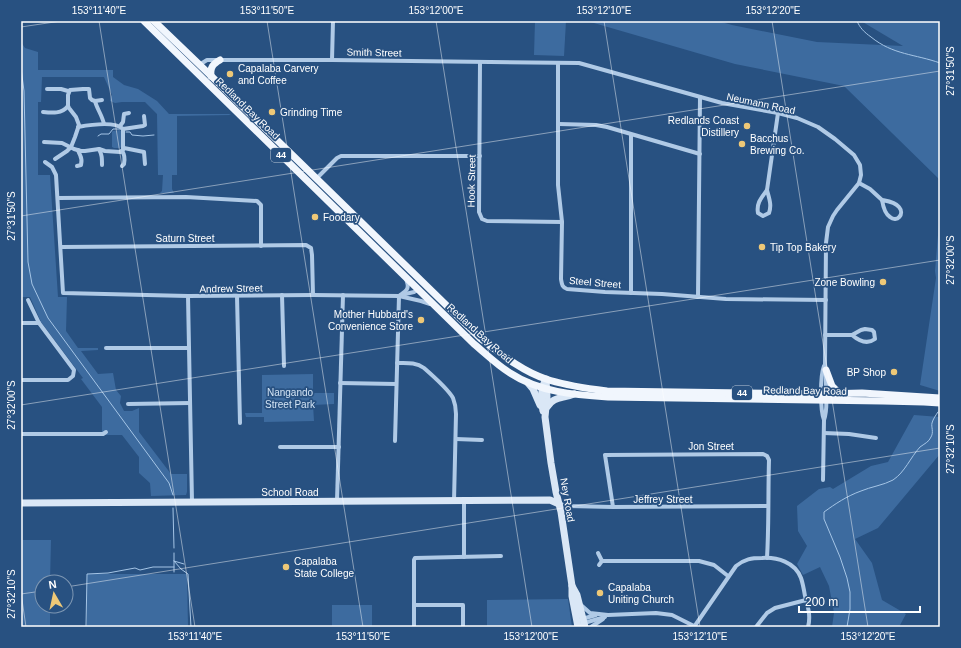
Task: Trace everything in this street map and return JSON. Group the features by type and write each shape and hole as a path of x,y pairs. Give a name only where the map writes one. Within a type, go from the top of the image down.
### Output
{"main road":[{"name":"Redland Bay Road","path":"144,21 197,67 211,76 317,178 423,288 499,353 519,366 546,379 573,386 607,391 824,397 940,403"},
{"name":"Redland Bay Road","path":"154,21 197,67 406,277 423,288 440,310 474,344 510,374 528,383 544,389 574,394 608,397 824,397 840,394 862,393 940,398"},
{"path":"211,76 210,69 220,60"},
{"path":"826,367 832,386 840,394"}],"street":[{"path":"332,60 333,21"},
{"name":"Smith Street","path":"197,67 207,60 558,63"},
{"name":"Hook Street","path":"480,62 479,212 482,219 562,222"},
{"name":"Neumann Road","path":"558,63 586,64 722,103 797,118 827,132 854,155 860,165 861,175 859,183"},
{"name":"Steel Street","path":"558,63 558,185 562,222 561,280 564,288 605,292 726,299 826,300"},
{"path":"47,89 61,89 68,91 72,89 87,89 90,91 90,98 92,100 102,100"},
{"path":"55,159 71,147 76,137 79,125 76,117 68,106 68,91"},
{"path":"698,297 700,97"},
{"path":"95,101 104,124"},
{"path":"43,112 59,112 63,111 68,106"},
{"path":"122,166 124,164 124,153 122,128 124,114 129,113"},
{"path":"767,190 760,200 757,208 758,213 763,216 769,213 771,209 767,190 778,113"},
{"path":"78,127 99,123 122,128 145,125 144,116"},
{"path":"559,124 596,125 606,127 700,154"},
{"path":"631,135 631,293"},
{"path":"44,142 62,143 78,150 85,151 99,148 108,151 120,152 123,149 144,152 145,164"},
{"path":"99,148 102,154 102,165"},
{"path":"78,150 82,156"},
{"path":"77,166 81,165 82,156 85,151"},
{"path":"102,158 108,151"},
{"path":"317,178 337,158 341,156 480,156"},
{"path":"45,162 52,167 56,175 61,247"},
{"path":"823,480 824,420 827,414 822,370 826,367 826,243 828,227 837,210 859,183 870,189 882,200 898,206 902,212 899,218 891,219 889,217 884,209 882,200"},
{"path":"58,198 186,198 254,200 261,205 261,246"},
{"name":"Saturn Street","path":"61,247 306,245 311,248 312,255 313,295"},
{"name":"Andrew Street","path":"61,247 63,293 188,296 399,296 429,304 440,310"},
{"path":"395,441 399,296 407,289 408,283 406,277"},
{"name":"Andrew Street","path":"399,296 423,288"},
{"name":"Andrew Street","path":"406,297 417,296 423,288"},
{"path":"282,295 284,366"},
{"path":"337,502 343,295"},
{"path":"188,296 192,502"},
{"path":"237,296 240,423"},
{"path":"21,380 68,380 73,376 74,370 39,322 28,300"},
{"path":"21,323 39,322"},
{"path":"825,335 852,336 858,340 867,342 875,339 874,332 872,330 865,329 852,336"},
{"path":"106,348 189,348"},
{"path":"397,363 420,365 453,398 456,414 454,501"},
{"name":"Ney Road","path":"546,379 544,389 544,408 551,463 572,586 572,596 582,623"},
{"path":"340,383 396,384"},
{"path":"528,383 544,408 553,400 574,394"},
{"path":"128,404 190,403"},
{"path":"21,434 103,434 106,432"},
{"path":"824,433 849,434 876,438"},
{"path":"456,439 482,440"},
{"path":"280,447 339,447"},
{"name":"Jon Street","path":"613,507 605,455 763,454 767,456 769,460 769,528 767,558"},
{"name":"School Road","path":"21,503 550,500 559,504"},
{"path":"464,501 464,557"},
{"name":"Jeffrey Street","path":"559,504 568,506 613,507 768,506"},
{"path":"598,553 602,561"},
{"path":"414,627 415,558 501,556"},
{"path":"582,623 606,616 656,613 672,615 694,627 736,566 749,559 767,558 778,559 791,564 800,576 810,619 808,627"},
{"path":"602,561 699,561 714,565 728,576"},
{"path":"599,565 602,561"},
{"name":"Ney Road","path":"572,586 577,595 582,623"},
{"path":"756,627 766,613 775,608 806,600"},
{"path":"579,604 590,613 606,616"},
{"path":"414,605 463,605 463,627"},
{"path":"582,623 599,614"},
{"path":"591,627 606,616"}],"green space":[{"path":"535,21 566,21 564,56 534,55"},
{"path":"587,21 718,21 817,42 903,46 861,21 940,21 940,180 844,86 735,64"},
{"path":"21,42 25,48 38,52 38,70 113,70 113,77 124,85 138,89 157,101 169,114 231,115 177,116 177,175 172,175 172,189 174,193 160,193 162,191 163,175 158,175 157,114 145,102 115,103 110,101 112,95 104,77 42,77 41,102 38,102 38,175 50,175 58,297 67,297 66,331 78,348 98,348 98,350 81,351 98,374 113,373 116,390 121,396 120,403 124,411 132,411 139,408 139,432 171,474 187,474 186,495 151,496 150,483 139,473 139,457 122,435 102,435 102,407 81,379 83,378 41,322 30,297 21,297"},
{"path":"120,130 121,147 114,148 112,147 112,132"},
{"path":"940,219 940,391 920,385 936,278 935,271"},
{"name":"Nangando Street Park","path":"313,374 313,393 334,393 334,404 313,405 314,421 264,422 264,417 246,417 245,413 262,413 262,375"},
{"path":"914,415 940,417 940,454 878,528 855,539 872,563 882,600 906,614 899,627 832,627 834,613 829,586 820,567 803,575 797,564 807,546 798,531 797,506 819,489 830,487 833,489 871,466 888,462"},
{"path":"21,540 51,540 50,574 34,574 34,614 50,614 50,627 21,627"},
{"path":"87,574 187,574 188,627 87,627"},
{"path":"568,599 572,627 487,627 487,600"},
{"path":"332,605 372,605 372,627 332,627"}],"waterway":[{"path":"857,21 861,28 879,43 896,51 940,63"},
{"path":"21,68 24,91 28,262 32,284 48,318 169,483 173,495"},
{"path":"98,136 101,134 109,134 113,129 120,129"},
{"path":"126,132 130,132 132,135 154,135"},
{"path":"847,627 850,609 850,592 840,557 824,519 824,512 851,495 889,482 897,477 920,447 930,439 932,433 932,423 938,412"},
{"path":"173,508 174,548"},
{"path":"174,553 174,572"},
{"path":"174,561 188,574 191,627"},
{"path":"174,561 184,564"},
{"path":"86,627 87,574 108,573 135,568 140,570 153,567 174,567"}],"place":[{"name":"Capalaba Carvery and Coffee","path":"230,74"},
{"name":"Grinding Time","path":"272,112"},
{"name":"Redlands Coast Distillery","path":"747,126"},
{"name":"Bacchus Brewing Co.","path":"742,144"},
{"name":"Foodary","path":"315,217"},
{"name":"Tip Top Bakery","path":"762,247"},
{"name":"Zone Bowling","path":"883,282"},
{"name":"Mother Hubbard's Convenience Store","path":"421,320"},
{"name":"BP Shop","path":"894,372"},
{"name":"Capalaba State College","path":"286,567"},
{"name":"Capalaba Uniting Church","path":"600,593"}]}
